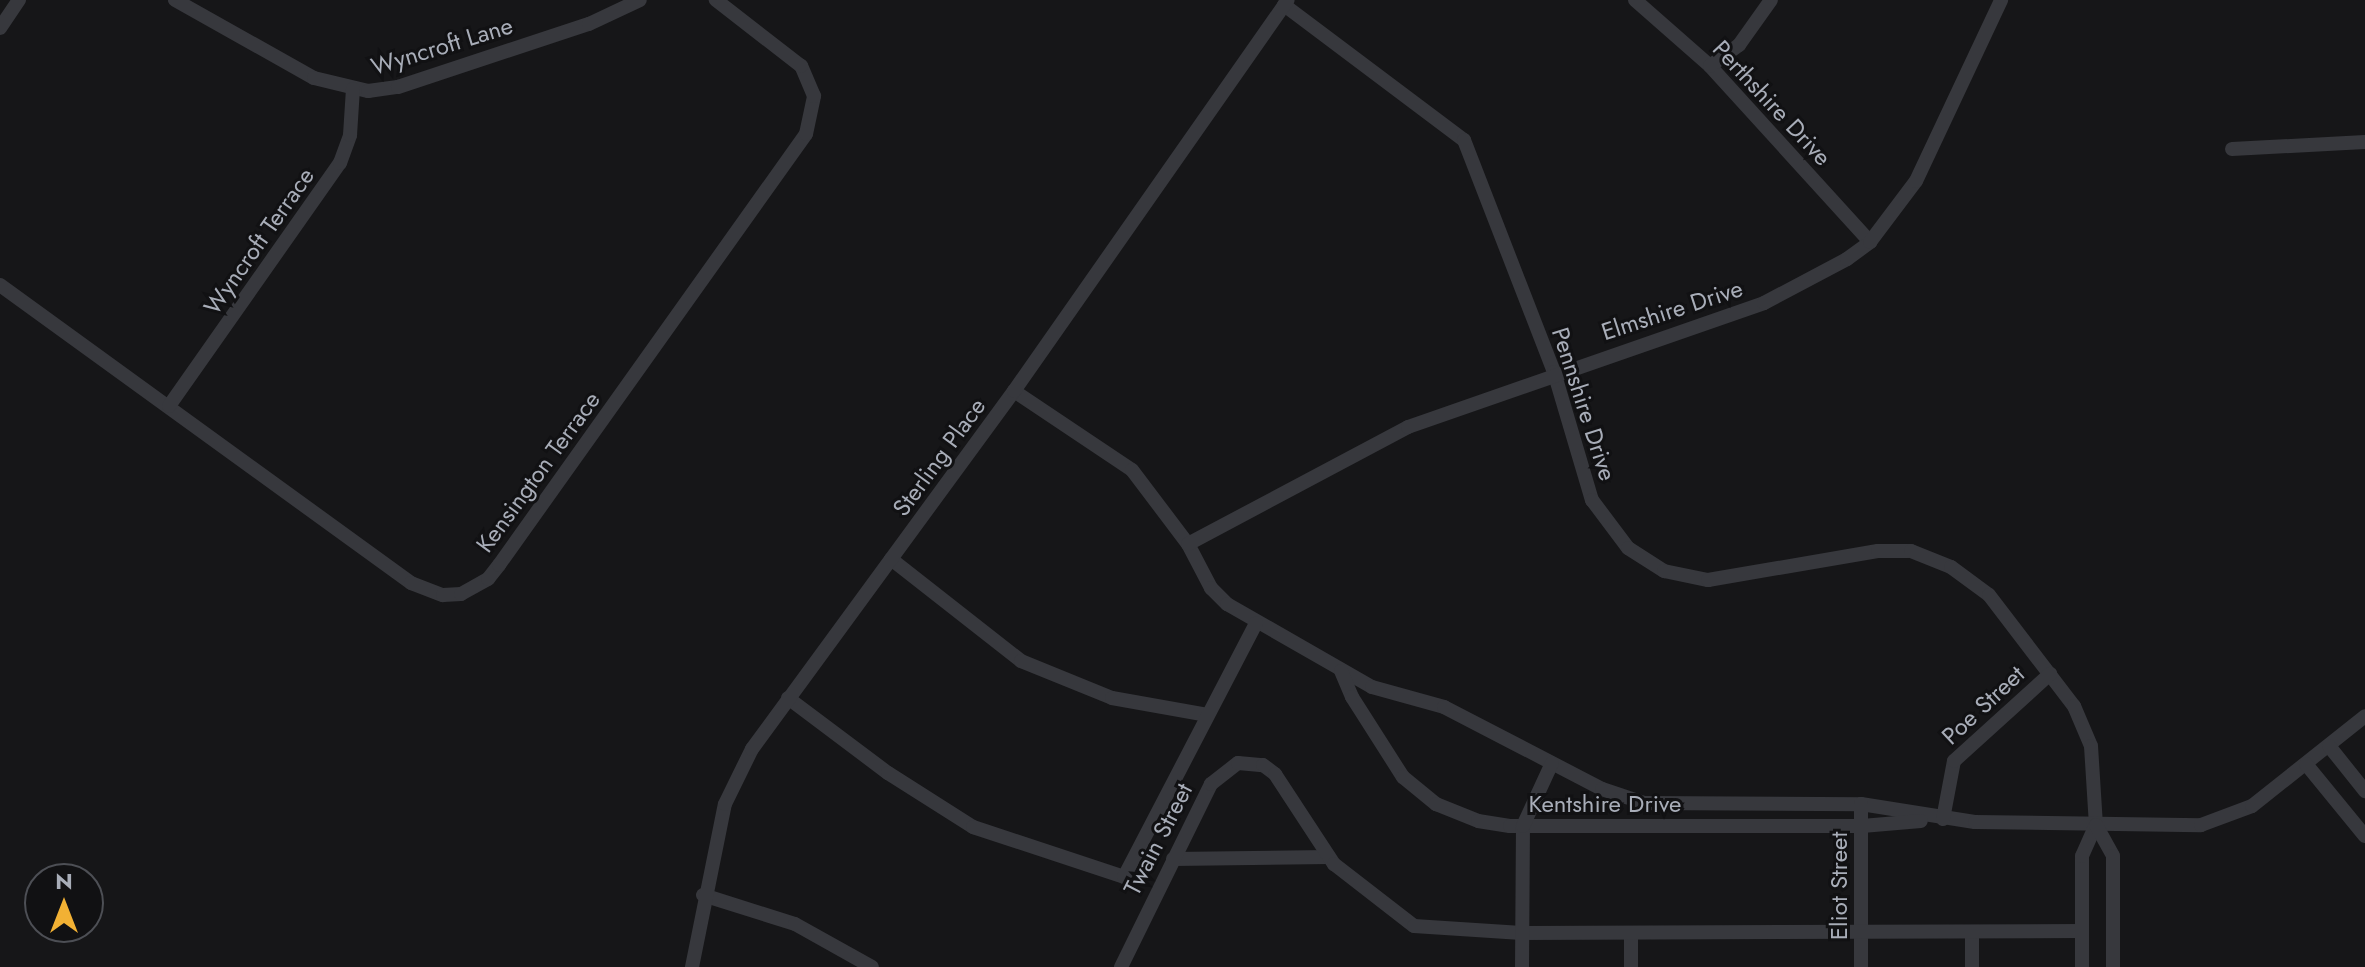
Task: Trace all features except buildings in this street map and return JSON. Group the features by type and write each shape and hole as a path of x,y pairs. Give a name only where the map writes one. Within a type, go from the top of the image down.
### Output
{"street":[{"path":"0,28 19,0"},
{"name":"Wyncroft Lane","path":"175,0 314,78 353,89 398,87 589,24 640,0"},
{"name":"Kensington Terrace","path":"0,285 411,583 443,595 461,594 488,579 809,126 814,96 801,66 716,0"},
{"name":"Perthshire Drive","path":"1635,0 1710,66 1870,242"},
{"path":"1710,66 1739,45 1771,0"},
{"name":"Elmshire Drive","path":"1188,544 1408,427 1554,372 1796,290 1870,242 1916,181 2001,0"},
{"name":"Pennshire Drive","path":"1286,2 1464,140 1554,372 1592,500 1612,530 1646,561 1664,571 1708,580 1878,551 1925,555 1989,595 2074,706 2091,746 2096,825 2113,856 2113,967"},
{"name":"Sterling Place","path":"692,967 703,895 736,776 788,698 1014,391 1286,2"},
{"name":"Wyncroft Terrace","path":"169,406 340,163 350,135 353,89"},
{"path":"2232,149 2365,142"},
{"name":"Kentshire Drive","path":"1014,391 1132,470 1188,544 1211,588 1256,623 1310,647 1341,671 1372,687 1467,717 1610,793 1644,803 1861,804 1943,819"},
{"path":"891,559 1021,661 1112,698 1207,715"},
{"path":"788,698 888,773 973,827 1124,877 1256,623"},
{"name":"Kentshire Drive","path":"1341,671 1395,766 1423,796 1478,821 1523,826 1862,826 1943,819 2096,825 2221,820 2252,806 2365,716"},
{"name":"Poe Street","path":"1943,819 1954,761 2050,674"},
{"path":"2329,746 2365,791"},
{"name":"Twain Street","path":"1121,967 1211,784 1238,763 1263,765 1275,774 1329,857 1362,890 1414,926 1522,933 2082,931"},
{"path":"1522,967 1523,826 1552,763"},
{"path":"2306,764 2365,836"},
{"name":"Eliot Street","path":"1861,804 1861,967"},
{"name":"Pennshire Drive","path":"2082,967 2082,856 2096,825"},
{"path":"1173,859 1329,857"},
{"path":"703,895 795,924 872,967"},
{"path":"1972,932 1972,967"},
{"path":"1631,933 1631,967"}]}
